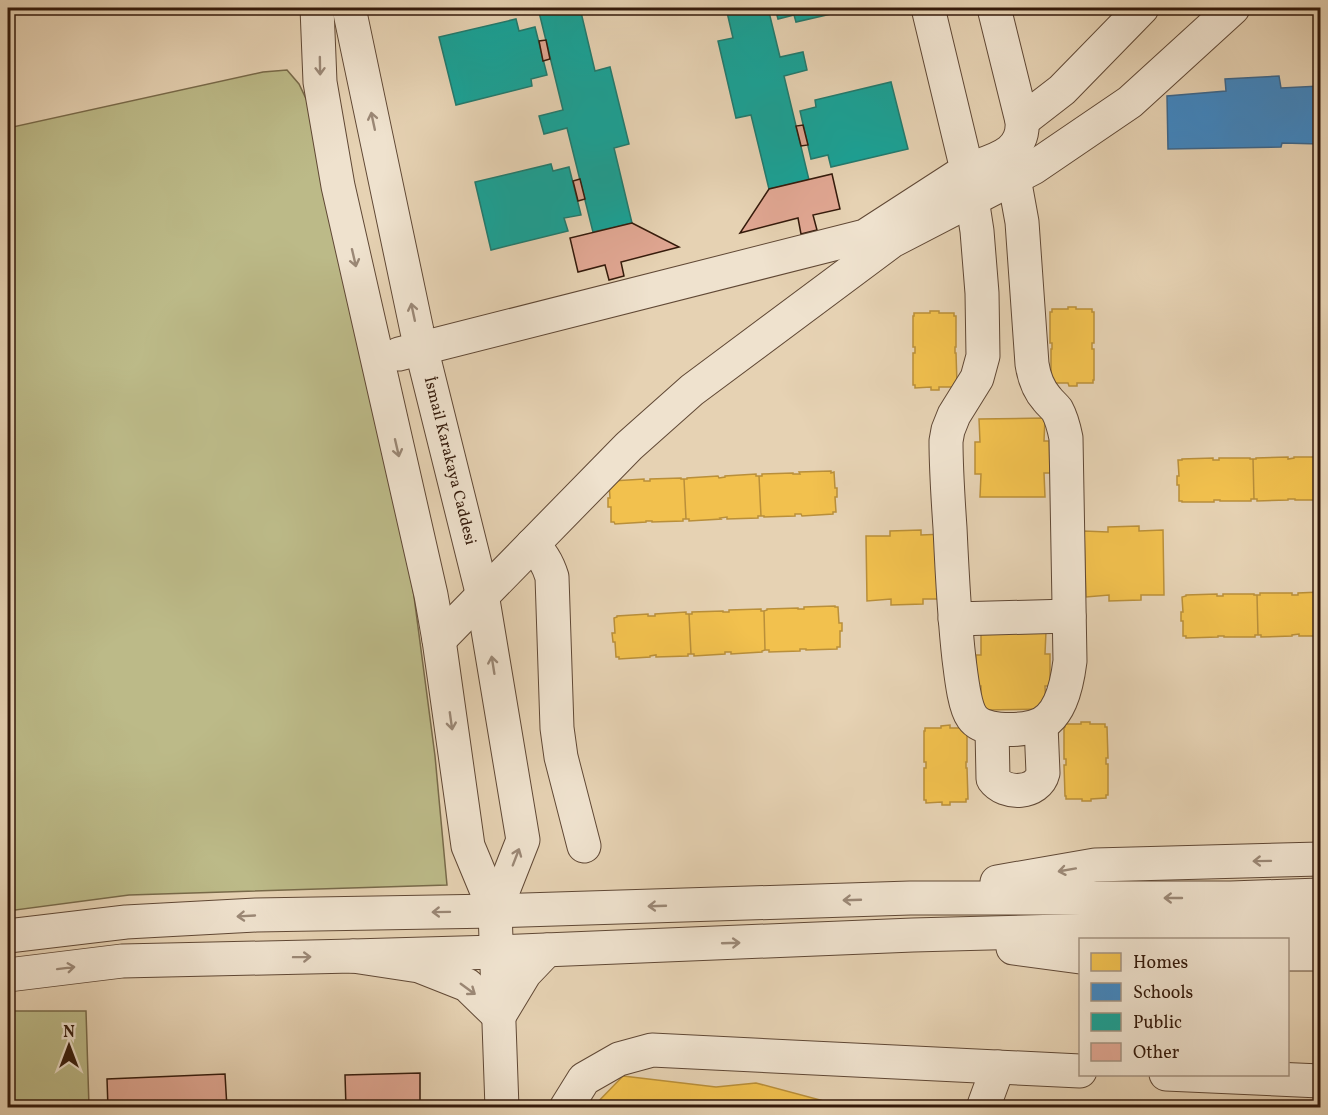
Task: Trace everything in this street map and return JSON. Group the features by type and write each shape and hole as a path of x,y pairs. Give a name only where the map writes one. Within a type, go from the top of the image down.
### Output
{"street":[{"name":"İsmail Karakaya Caddesi","path":"317,8 320,82 338,186 431,595 468,846 495,911 502,1107"},
{"name":"İsmail Karakaya Caddesi","path":"349,8 421,348 482,597 523,840 495,911"},
{"path":"928,8 970,185 977,231 982,293 983,356 977,378 954,415 946,441 955,619 962,681 972,718 992,729 1030,728 1041,725 1057,708 1068,676 1070,661 1066,438 1060,416 1034,377 1022,222 1014,178"},
{"path":"439,640 629,446 692,390 970,185 1014,149 1022,137 1022,121 994,8"},
{"path":"1022,121 1062,90 1142,8"},
{"path":"377,359 865,236 970,185 1014,178 1033,168 1130,102 1233,8"},
{"path":"532,545 544,557 552,577 556,728 561,757 584,846"},
{"path":"955,619 1070,616"},
{"path":"992,729 993,779 1002,788 1020,790 1032,788 1042,779 1041,725"},
{"path":"910,898 1095,865 1320,860"},
{"path":"8,975 123,961 496,952 913,935 1232,912 1320,895"},
{"path":"8,936 126,922 256,915 495,911 910,898 1232,912 1320,924"},
{"path":"913,935 1079,957"},
{"path":"353,956 419,966 467,985 498,1016 525,973 547,950"},
{"path":"1289,954 1320,954"},
{"path":"566,1107 584,1079 619,1059 652,1050 1079,1071"},
{"path":"983,1107 998,1067"},
{"path":"1210,1076 1320,1081"}],"shaded area":[{"path":"287,70 299,84 309,105 413,589 435,756 447,885 129,895 8,911 8,128 263,72"},
{"path":"8,1011 86,1011 89,1107 8,1107"}],"building: Homes":[{"path":"1068,307 1092,309 1094,312 1093,383 1077,383 1077,386 1069,386 1068,383 1051,381 1050,312 1052,309 1068,309"},
{"path":"930,311 954,313 956,316 957,384 955,387 939,387 939,390 931,390 931,387 915,388 913,385 915,347 913,347 913,316 914,313 930,313"},
{"path":"1045,418 1044,441 1049,441 1050,473 1044,473 1045,497 980,497 981,474 975,474 975,442 980,442 979,419"},
{"path":"1288,457 1288,459 1320,457 1320,500 1257,501 1254,499 1253,459"},
{"path":"1213,458 1213,460 1219,460 1219,458 1253,459 1254,499 1251,501 1214,500 1214,502 1179,501 1178,460"},
{"path":"831,471 831,473 834,472 835,488 837,488 836,512 833,514 761,516 759,476 762,474"},
{"path":"756,474 759,476 761,516 758,518 727,519 727,517 689,521 686,519 684,479"},
{"path":"684,479 686,519 683,521 615,524 611,522 611,507 608,507 608,498 610,498 609,483 612,481"},
{"path":"1139,526 1139,531 1163,530 1164,595 1141,595 1141,600 1109,601 1109,595 1086,597 1084,531 1108,532 1108,527"},
{"path":"921,530 921,535 945,534 946,599 923,599 923,604 891,605 891,599 867,601 866,536 890,536 890,531"},
{"path":"1320,592 1320,636 1299,636 1299,634 1261,637 1258,635 1257,595 1260,593 1292,593 1292,595 1298,595 1298,593"},
{"path":"1217,594 1217,596 1223,596 1223,594 1257,595 1258,635 1255,637 1186,638 1183,636 1182,597"},
{"path":"838,607 839,623 842,623 840,647 837,649 769,652 765,650 764,611 767,609"},
{"path":"761,609 764,611 765,650 762,652 731,654 731,652 725,652 725,654 694,656 691,654 689,614 692,612"},
{"path":"686,612 689,614 691,654 688,656 656,657 656,655 619,659 616,657 612,633 615,633 614,618 617,616 648,614 648,616 655,616 655,614"},
{"path":"981,631 1046,631 1045,654 1050,654 1050,686 1045,686 1046,709 981,710 981,686 976,686 976,655 981,655"},
{"path":"1081,722 1105,724 1107,727 1108,795 1106,798 1082,801 1082,799 1066,799 1065,796 1064,727 1065,724 1081,724"},
{"path":"950,725 950,728 965,728 967,731 968,799 966,802 950,802 950,805 942,805 942,802 926,803 924,800 926,762 924,762 924,731 925,728 941,728 941,726"},
{"path":"623,1076 716,1087 756,1083 850,1108 592,1108"}],"building: Schools":[{"path":"1279,76 1281,88 1320,86 1320,144 1282,143 1281,147 1168,149 1167,96 1226,91 1225,79"}],"building: Public":[{"path":"538,8 580,8 595,71 610,67 629,144 614,148 632,223 593,232 567,128 544,134 539,116 563,110"},
{"path":"726,8 768,8 780,57 803,52 807,70 784,76 809,180 769,189 751,115 736,118 718,41 733,38"},
{"path":"775,8 857,8 796,22 794,15 778,19"},
{"path":"516,19 519,31 535,27 547,75 531,79 532,86 456,105 439,37"},
{"path":"891,82 908,149 831,167 828,155 811,159 800,111 816,107 815,100"},
{"path":"551,164 553,171 569,167 581,215 564,218 568,231 491,250 475,182"}],"building: Other":[{"path":"546,40 550,59 543,61 539,41"},
{"path":"803,125 808,145 801,146 796,126"},
{"path":"832,174 840,209 813,215 817,230 801,234 798,218 740,233 769,189"},
{"path":"580,179 585,199 578,201 573,181"},
{"path":"632,223 679,247 621,262 624,276 609,280 605,265 578,272 570,238"},
{"path":"420,1073 420,1108 346,1108 345,1075"},
{"path":"225,1074 227,1108 108,1108 107,1079"}]}
